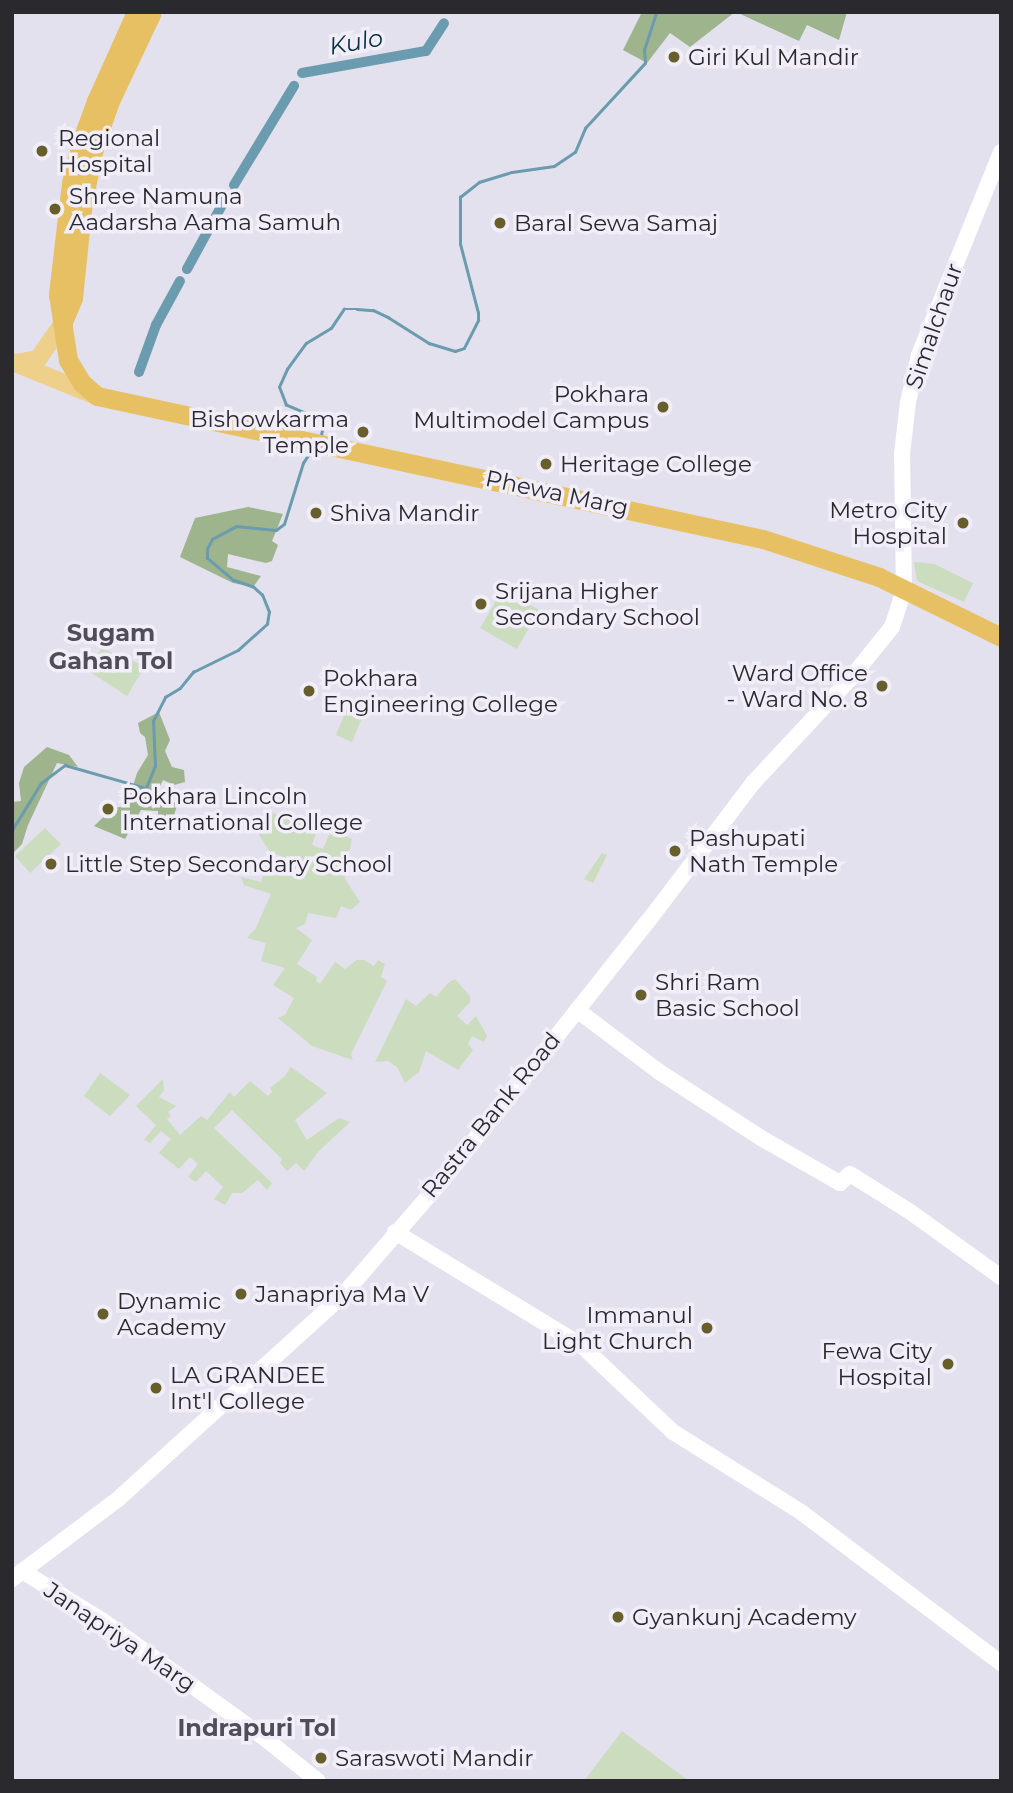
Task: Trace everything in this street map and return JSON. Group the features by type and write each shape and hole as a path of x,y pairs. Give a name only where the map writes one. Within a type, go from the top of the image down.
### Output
{"highway":[{"path":"97,396 75,372 65,353 58,295 74,170 96,101 136,12"},
{"path":"60,328 73,298 83,201 95,144 110,101 152,12"},
{"name":"Phewa Marg","path":"97,396 763,539 879,577 904,592 1001,637"}],"main road":[{"name":"Simalchaur","path":"904,592 902,454 908,402 919,355 1001,152"},
{"path":"13,363 38,359 60,328"},
{"path":"13,363 97,396"},
{"name":"Rastra Bank Road","path":"16,1575 117,1500 342,1296 445,1177 752,783 872,654 892,627 904,592"},
{"path":"577,1010 661,1073 761,1138 839,1183 850,1174 909,1211 1001,1277"},
{"path":"396,1232 581,1345 673,1432 801,1512 1001,1663"},
{"name":"Janapriya Marg","path":"16,1575 60,1592 262,1736 318,1781"}],"green space":[{"path":"642,12 735,12 690,47 670,33 647,63 623,50"},
{"path":"736,12 847,12 839,40 807,25 799,41"},
{"path":"248,507 283,514 272,541 278,545 272,561 266,563 228,554 227,567 261,576 253,587 233,583 180,557 195,518"},
{"path":"914,562 934,564 973,583 964,602 917,581"},
{"path":"503,589 539,610 517,649 480,628"},
{"path":"101,648 145,666 127,696 90,672"},
{"path":"348,706 364,713 352,742 336,735"},
{"path":"159,712 170,740 165,751 172,767 184,770 185,782 174,785 163,780 157,793 161,800 178,803 173,818 164,818 158,815 158,811 141,810 125,839 94,826 113,808 127,806 137,773 148,755 145,737 140,733 138,723"},
{"path":"47,747 69,755 78,767 57,763 22,844 12,854 12,802 21,801 19,783 24,767"},
{"path":"273,813 317,830 312,845 323,849 329,835 335,831 352,839 347,862 333,858 331,863 345,867 345,879 360,902 351,910 341,906 336,918 308,913 305,924 296,928 312,940 297,964 317,977 316,981 320,984 335,962 345,969 357,960 364,960 374,966 378,960 385,964 381,977 387,981 351,1054 353,1060 312,1046 278,1018 285,1015 294,998 273,985 285,968 261,961 266,943 247,938 256,928 271,894 244,885 241,877 261,882 266,866 274,868 279,863 289,866 291,860 270,852 259,835 260,821 271,819"},
{"path":"45,828 61,844 30,873 15,856"},
{"path":"602,853 607,855 593,883 584,879"},
{"path":"455,979 470,996 470,1002 457,1016 467,1025 476,1016 487,1036 484,1042 472,1036 468,1044 473,1050 458,1070 426,1051 419,1072 405,1083 397,1067 388,1061 375,1062 406,999 416,1006 430,993 436,997"},
{"path":"291,1067 327,1093 295,1120 307,1140 339,1118 350,1122 318,1152 304,1171 296,1163 287,1171 280,1163 282,1159 232,1110 214,1128 272,1183 267,1190 258,1180 242,1193 232,1193 225,1205 214,1199 223,1187 206,1171 196,1182 188,1177 198,1164 190,1157 179,1169 159,1153 171,1139 161,1131 150,1143 144,1140 156,1125 136,1106 163,1079 164,1090 159,1097 176,1106 168,1112 171,1116 167,1119 180,1135 201,1116 207,1120 230,1092 234,1097 250,1081 268,1096 272,1092 270,1088 284,1077"},
{"path":"100,1073 130,1095 110,1116 84,1096"},
{"path":"622,1731 689,1781 584,1781"}],"waterway":[{"path":"321,435 324,421 286,405 279,387 287,369 306,343 331,328 344,309 357,309 373,310 388,317 429,343 455,351 464,348 478,320 478,313 460,244 460,197 479,182 512,172 554,166 575,152 585,128 645,63 644,50 656,12"},
{"name":"Kulo","path":"302,73 426,51 444,23"},
{"name":"Kulo","path":"234,185 294,86"},
{"name":"Kulo","path":"187,269 227,196"},
{"name":"Kulo","path":"139,372 156,325 180,281"},
{"path":"12,830 41,783 65,765 146,788 155,766 153,721 165,697 180,688 193,672 238,650 267,624 269,612 262,595 253,587 233,580 207,558 207,549 212,539 236,526 276,530 284,524 303,463 312,449"}],"place":[{"name":"Giri Kul Mandir","path":"674,57"},
{"name":"Regional Hospital","path":"42,151"},
{"name":"Shree Namuna Aadarsha Aama Samuh","path":"55,209"},
{"name":"Baral Sewa Samaj","path":"500,223"},
{"name":"Pokhara Multimodel Campus","path":"663,407"},
{"name":"Bishowkarma Temple","path":"363,432"},
{"name":"Heritage College","path":"546,464"},
{"name":"Shiva Mandir","path":"316,513"},
{"name":"Metro City Hospital","path":"963,523"},
{"name":"Srijana Higher Secondary School","path":"481,604"},
{"name":"Ward Office - Ward No. 8","path":"882,686"},
{"name":"Pokhara Engineering College","path":"309,691"},
{"name":"Pokhara Lincoln International College","path":"108,809"},
{"name":"Pashupati Nath Temple","path":"675,851"},
{"name":"Little Step Secondary School","path":"51,864"},
{"name":"Shri Ram Basic School","path":"641,995"},
{"name":"Janapriya Ma V","path":"241,1294"},
{"name":"Dynamic Academy","path":"103,1314"},
{"name":"Immanul Light Church","path":"707,1328"},
{"name":"Fewa City Hospital","path":"948,1364"},
{"name":"LA GRANDEE Int'l College","path":"156,1388"},
{"name":"Gyankunj Academy","path":"618,1617"},
{"name":"Saraswoti Mandir","path":"321,1758"}],"district":[{"name":"Sugam Gahan Tol","path":"111,647"},
{"name":"Indrapuri Tol","path":"257,1728"}]}
